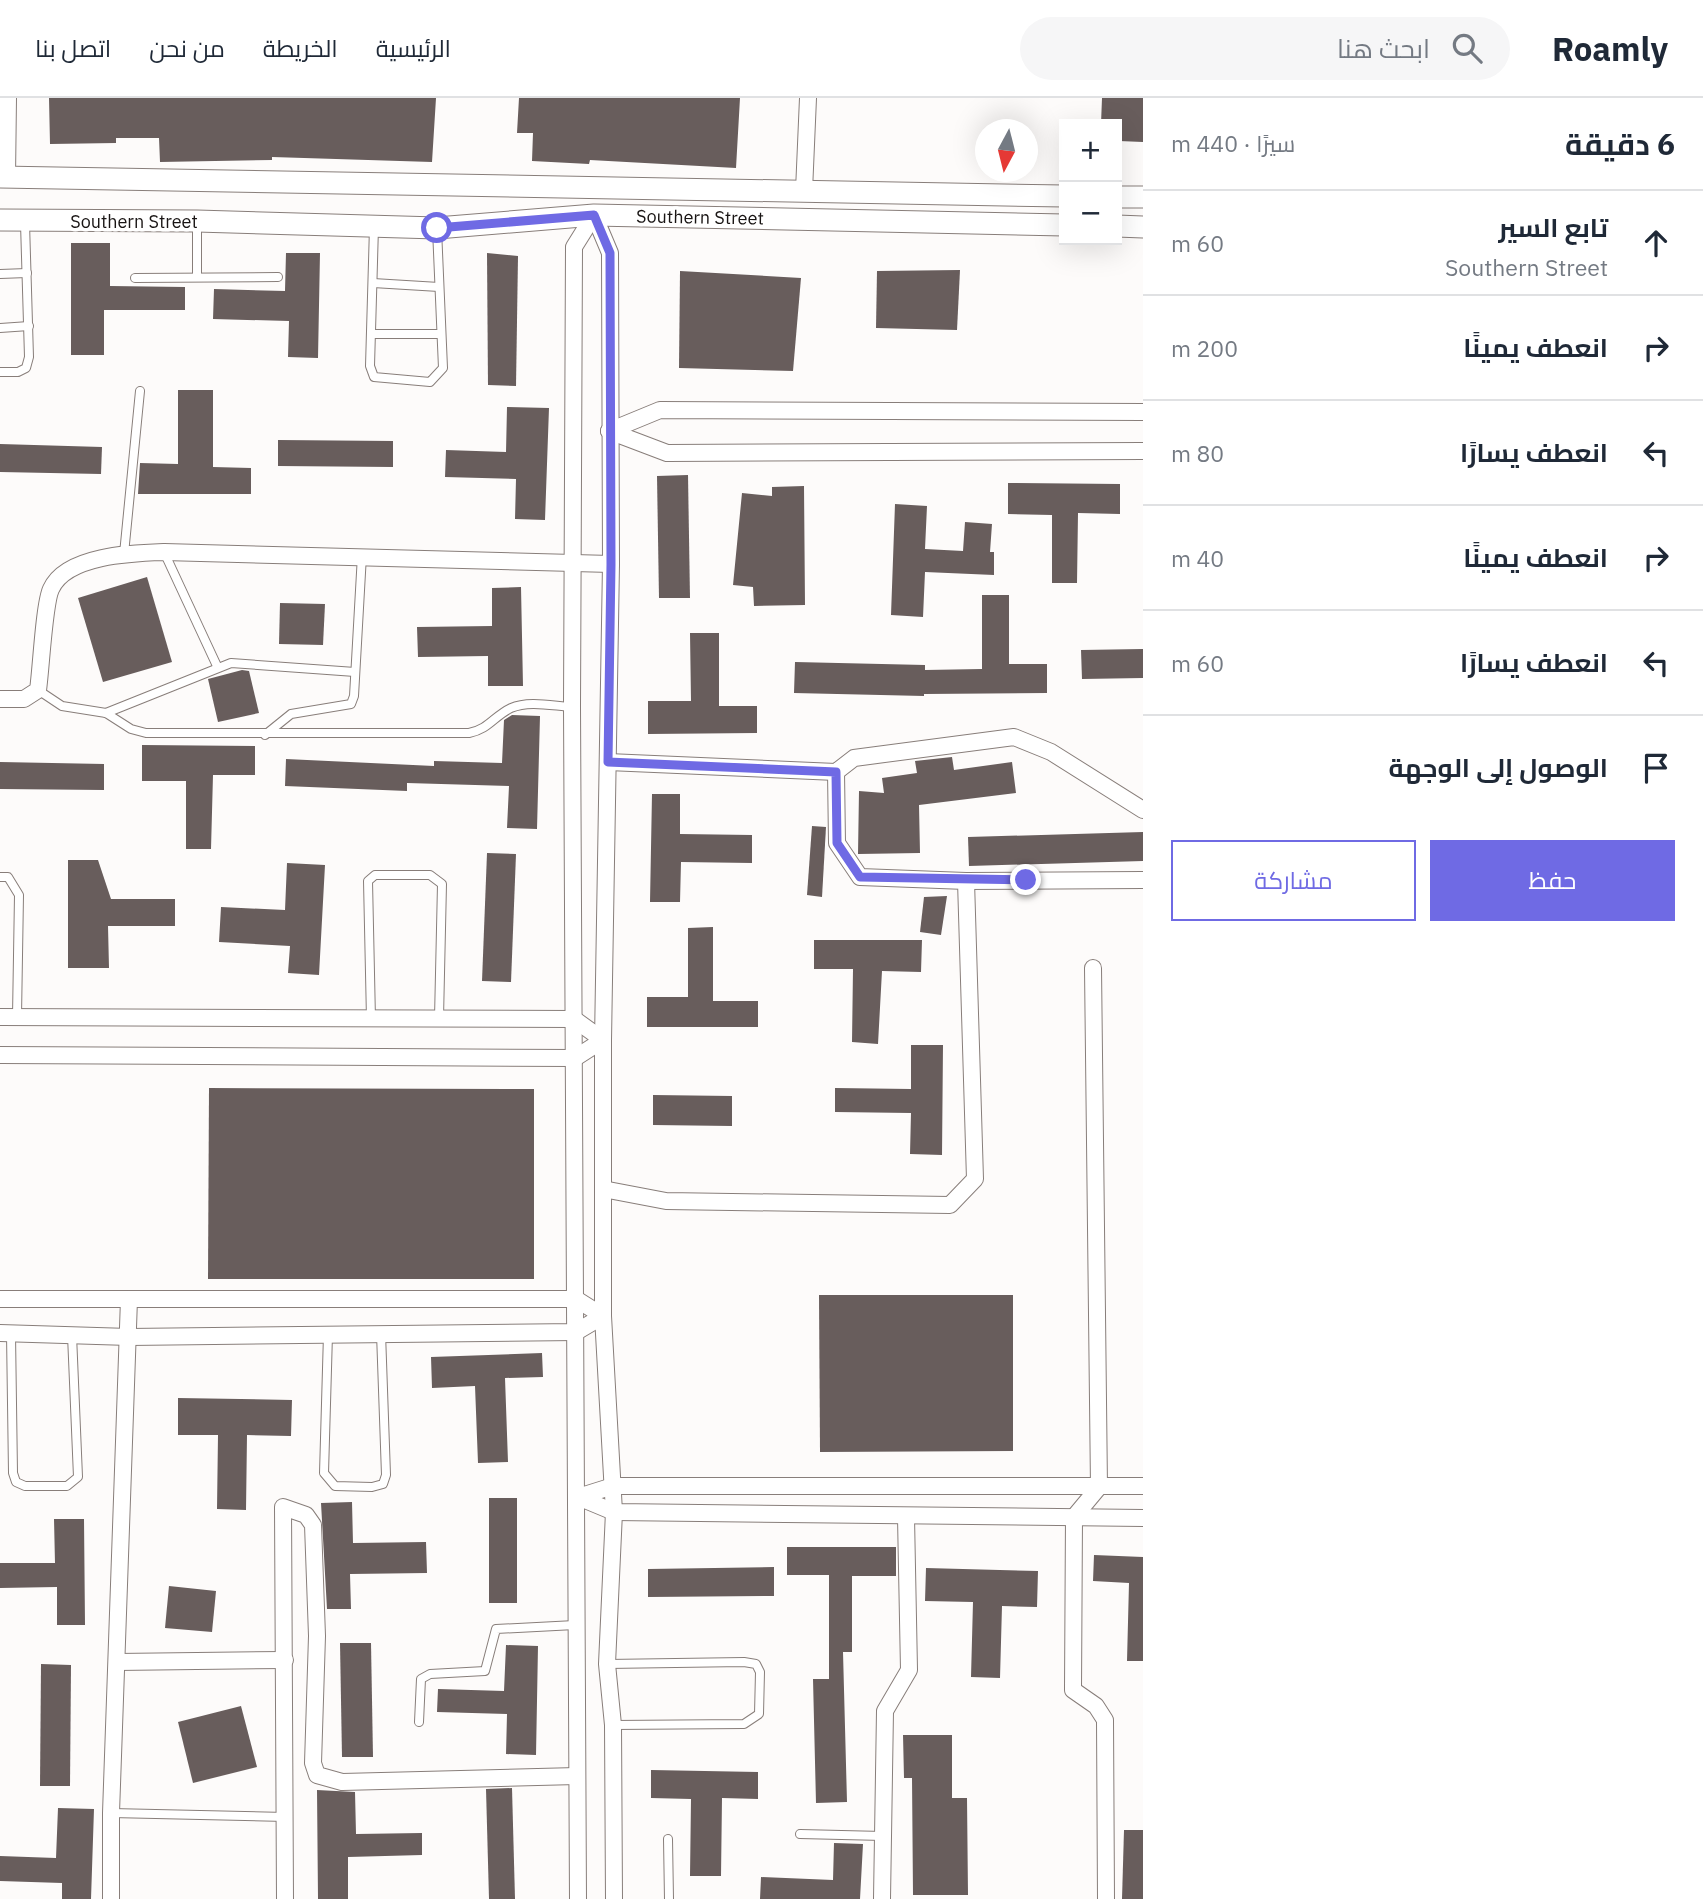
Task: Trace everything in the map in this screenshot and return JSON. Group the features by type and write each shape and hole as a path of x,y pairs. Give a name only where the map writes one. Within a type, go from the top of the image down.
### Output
{"main road":[{"name":"Southern Street","path":"3,177 1059,196"},
{"path":"1122,197 1143,197"},
{"name":"Southern Street","path":"0,220 197,220 437,228 594,215 1059,225"},
{"path":"1122,226 1143,227"}],"street":[{"path":"3,177 8,98"},
{"path":"804,191 808,98"},
{"path":"594,215 610,253 611,564 603,1040 603,1316 614,1512 607,1664 613,1725 614,1899"},
{"path":"578,1899 572,707 574,247 594,215"},
{"path":"609,431 660,410 1143,412"},
{"path":"609,431 667,453 1143,451"},
{"path":"0,699 24,699 38,690 50,589 76,566 124,554 164,552 362,555 611,564"},
{"path":"608,762 836,772 854,758 1014,737 1051,752 1143,810"},
{"path":"836,772 837,843 860,877 966,881 1143,880"},
{"path":"603,1189 666,1201 950,1205 975,1179 966,881"},
{"path":"1093,968 1099,1487 1074,1517 1073,1690 1096,1706 1105,1720 1106,1899"},
{"path":"0,1017 574,1019 603,1040"},
{"path":"0,1055 575,1058 603,1040"},
{"path":"0,1299 576,1299 603,1316"},
{"path":"111,1899 111,1813 129,1299"},
{"path":"6,1334 129,1337 576,1332 603,1316"},
{"path":"578,1497 613,1486 1143,1486"},
{"path":"578,1497 614,1512 1143,1518"},
{"path":"285,1899 284,1507 306,1514 313,1525 317,1636 313,1763 317,1775 342,1782 577,1776"},
{"path":"882,1899 885,1711 909,1670 906,1517"},
{"path":"117,1662 285,1660"}],"lane":[{"path":"0,372 18,372 26,368 29,357 25,220"},
{"path":"197,220 197,277"},
{"path":"374,224 370,366 374,377 430,382 443,368 437,228"},
{"path":"0,274 27,272"},
{"path":"135,278 278,277"},
{"path":"373,283 439,287"},
{"path":"0,328 29,326"},
{"path":"371,334 441,334"},
{"path":"124,554 140,391"},
{"path":"164,552 217,666"},
{"path":"265,735 291,714 351,704 362,555"},
{"path":"106,713 217,666 252,664 355,672"},
{"path":"38,690 73,710 106,713 131,729 146,733 469,733 483,730 501,714 519,706 572,707"},
{"path":"371,1019 368,881 375,874 430,875 442,884 439,1018"},
{"path":"0,877 8,877 19,895 17,1016"},
{"path":"328,1334 324,1473 335,1486 372,1487 383,1484 386,1475 381,1333"},
{"path":"6,1334 13,1473 16,1482 26,1486 67,1486 78,1477 72,1335"},
{"path":"419,1722 421,1679 430,1674 485,1671 496,1629 575,1625"},
{"path":"607,1664 744,1662 756,1664 760,1672 759,1714 744,1724 613,1725"},
{"path":"111,1813 286,1817"},
{"path":"800,1834 883,1836"},
{"path":"668,1839 669,1899"}],"building":[{"path":"49,98 436,98 432,162 272,157 272,160 160,162 159,138 116,138 116,143 50,144"},
{"path":"519,98 740,98 736,168 590,160 589,164 532,161 533,133 517,133"},
{"path":"1102,98 1143,98 1143,142 1122,141 1122,119 1101,119"},
{"path":"71,243 110,243 110,286 185,287 185,310 104,310 104,355 71,355"},
{"path":"286,253 320,253 318,358 288,357 289,321 213,319 214,289 285,291"},
{"path":"487,253 518,256 516,386 488,385"},
{"path":"960,270 957,330 876,328 877,271"},
{"path":"680,271 801,278 793,371 679,368"},
{"path":"178,390 213,390 213,467 251,468 251,494 138,494 140,463 178,464"},
{"path":"507,407 549,408 545,520 515,519 516,479 445,477 446,450 506,452"},
{"path":"278,440 393,441 393,467 278,466"},
{"path":"0,444 102,447 101,474 0,472"},
{"path":"688,475 690,598 659,598 657,476"},
{"path":"1008,483 1120,484 1120,514 1078,513 1077,583 1052,583 1052,515 1008,514"},
{"path":"804,486 805,605 754,606 753,587 733,585 742,493 772,496 772,487"},
{"path":"895,504 927,506 925,549 963,551 965,522 992,524 990,552 994,552 994,575 925,572 923,617 891,615"},
{"path":"147,577 172,662 103,682 78,598"},
{"path":"521,587 523,686 488,686 488,656 418,657 417,627 492,626 492,588"},
{"path":"982,595 1009,595 1009,664 1047,664 1047,693 924,696 794,693 795,662 925,665 925,670 982,669"},
{"path":"280,603 325,604 323,645 279,644"},
{"path":"690,633 719,633 719,706 757,706 757,733 648,734 648,701 691,701"},
{"path":"1143,649 1143,678 1082,679 1081,650"},
{"path":"242,670 249,671 259,713 218,722 208,679"},
{"path":"512,715 540,716 537,829 507,828 509,786 407,783 407,791 285,786 286,759 434,766 434,761 502,763 504,720"},
{"path":"142,745 255,746 255,775 213,775 211,849 186,849 186,781 142,781"},
{"path":"952,757 954,770 1012,762 1016,793 919,805 920,853 858,854 859,791 884,793 882,778 917,773 915,761"},
{"path":"0,762 104,764 104,790 0,789"},
{"path":"652,794 680,794 680,834 752,835 752,863 681,862 680,902 650,902"},
{"path":"812,826 826,827 822,897 807,895"},
{"path":"1143,832 1143,861 969,866 968,837"},
{"path":"487,853 516,854 511,982 482,981"},
{"path":"68,860 98,860 111,899 175,899 175,926 108,926 109,968 68,968"},
{"path":"287,863 325,865 319,975 288,973 290,946 219,942 221,907 285,910"},
{"path":"947,896 941,935 920,932 924,897"},
{"path":"713,927 713,1001 758,1001 758,1027 647,1027 647,997 688,997 688,928"},
{"path":"814,940 922,940 921,972 882,971 878,1044 852,1042 853,969 814,969"},
{"path":"911,1045 943,1045 942,1155 910,1154 911,1113 835,1112 835,1088 911,1089"},
{"path":"209,1088 534,1089 534,1279 208,1279"},
{"path":"653,1095 732,1096 732,1126 653,1125"},
{"path":"819,1295 1013,1295 1013,1451 820,1452"},
{"path":"542,1353 543,1377 505,1378 508,1462 478,1463 475,1386 432,1388 431,1357"},
{"path":"178,1398 292,1400 291,1436 247,1435 246,1510 217,1509 218,1435 178,1435"},
{"path":"489,1498 517,1498 517,1603 489,1603"},
{"path":"352,1502 353,1543 426,1542 427,1573 350,1574 351,1609 327,1609 321,1503"},
{"path":"54,1519 84,1519 85,1625 57,1625 57,1587 0,1588 0,1563 55,1563"},
{"path":"787,1547 896,1547 896,1576 852,1576 852,1652 843,1652 847,1802 816,1803 813,1679 829,1679 829,1575 787,1575"},
{"path":"1094,1555 1143,1557 1143,1661 1127,1661 1129,1583 1093,1581"},
{"path":"774,1567 774,1596 648,1597 648,1569"},
{"path":"926,1568 1038,1571 1037,1607 1002,1606 1000,1678 971,1677 973,1602 925,1601"},
{"path":"169,1586 216,1591 212,1632 165,1628"},
{"path":"340,1643 371,1643 373,1757 342,1757"},
{"path":"506,1645 538,1646 536,1755 506,1754 507,1714 437,1712 438,1689 504,1691"},
{"path":"41,1664 71,1665 70,1786 40,1786"},
{"path":"241,1706 257,1767 193,1783 178,1722"},
{"path":"903,1735 952,1735 952,1798 967,1798 968,1895 913,1895 912,1778 904,1778"},
{"path":"651,1770 758,1772 758,1799 722,1798 721,1876 690,1876 691,1799 651,1798"},
{"path":"512,1788 515,1899 489,1899 486,1789"},
{"path":"317,1790 355,1792 356,1834 422,1833 422,1855 348,1857 348,1899 318,1899"},
{"path":"58,1808 94,1809 91,1899 62,1899 62,1883 0,1881 0,1856 56,1858"},
{"path":"1124,1830 1143,1830 1143,1899 1122,1899"},
{"path":"834,1843 863,1844 860,1899 760,1899 761,1877 833,1880"}],"route":[{"path":"437,228 594,215 610,253 611,564 608,762 836,772 837,843 860,877 1026,880"}]}
